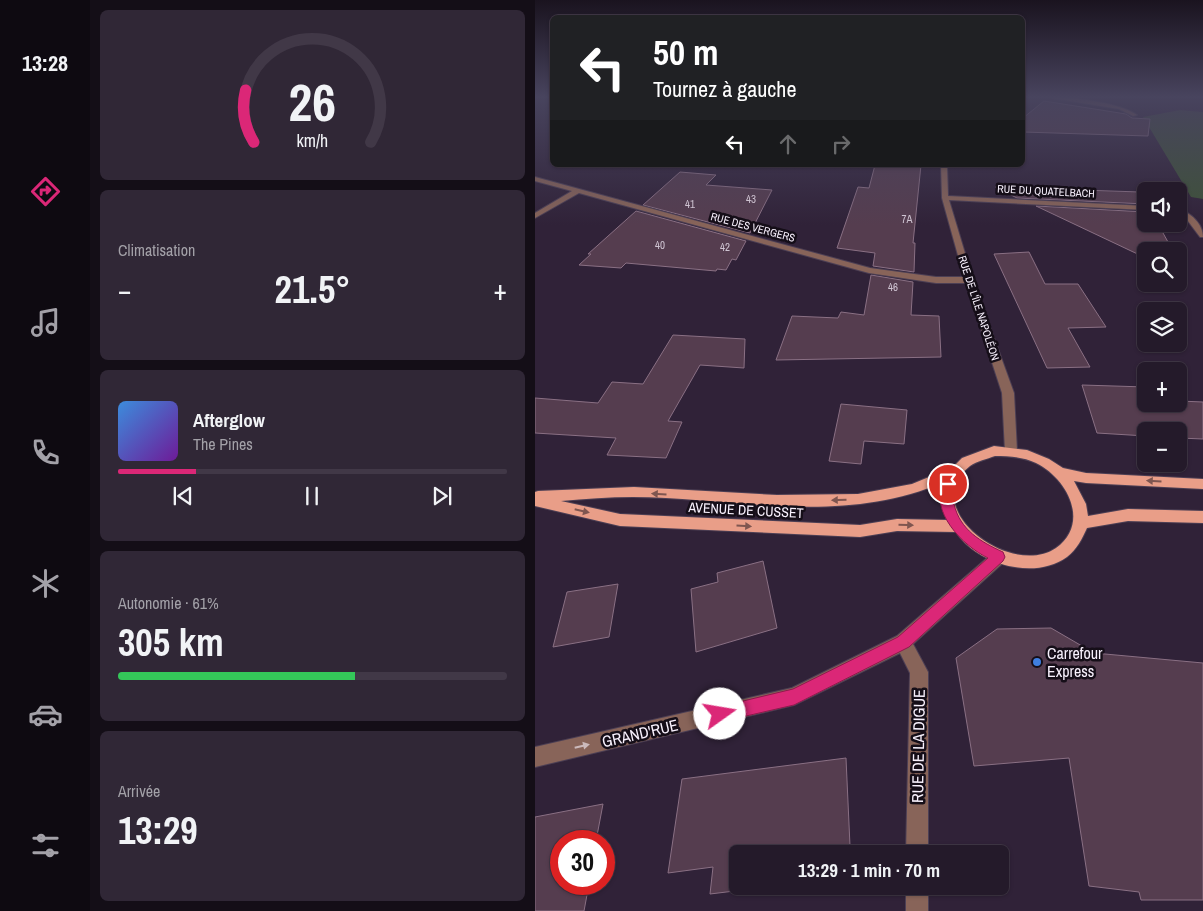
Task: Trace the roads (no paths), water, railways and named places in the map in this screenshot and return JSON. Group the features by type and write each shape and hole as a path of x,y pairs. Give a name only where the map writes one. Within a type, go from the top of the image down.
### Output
{"main road":[{"path":"1011,451 1029,455 1046,463 1061,474 1073,488 1081,506 1082,523 1076,539 1063,552 1044,560 1021,562 999,557 982,549 968,539 957,526 950,512 947,498 948,484 954,472 964,462 977,454 1011,451"},
{"name":"AVENUE DE CUSSET","path":"535,498 634,492 777,500 858,500 914,489 954,472"},
{"path":"1061,474 1086,478 1203,484"},
{"name":"AVENUE DE CUSSET","path":"535,498 620,520 860,531 897,525 957,526"},
{"path":"1082,523 1128,515 1203,517"}],"street":[{"name":"RUE DE L'ÎLE NAPOLÉON","path":"943,167 945,198 969,280 1009,394 1011,451"},
{"name":"RUE DES VERGERS","path":"535,179 869,270 936,280 969,280"},
{"path":"535,216 579,190"},
{"name":"RUE DU QUATELBACH","path":"945,198 1137,208"},
{"path":"1187,214 1203,235"},
{"name":"GRAND'RUE","path":"535,757 794,696 903,642 999,557"},
{"name":"RUE DE LA DIGUE","path":"903,642 919,672 917,845"},
{"path":"917,895 917,911"}],"place":[{"name":"Carrefour Express","path":"1037,662"}]}
